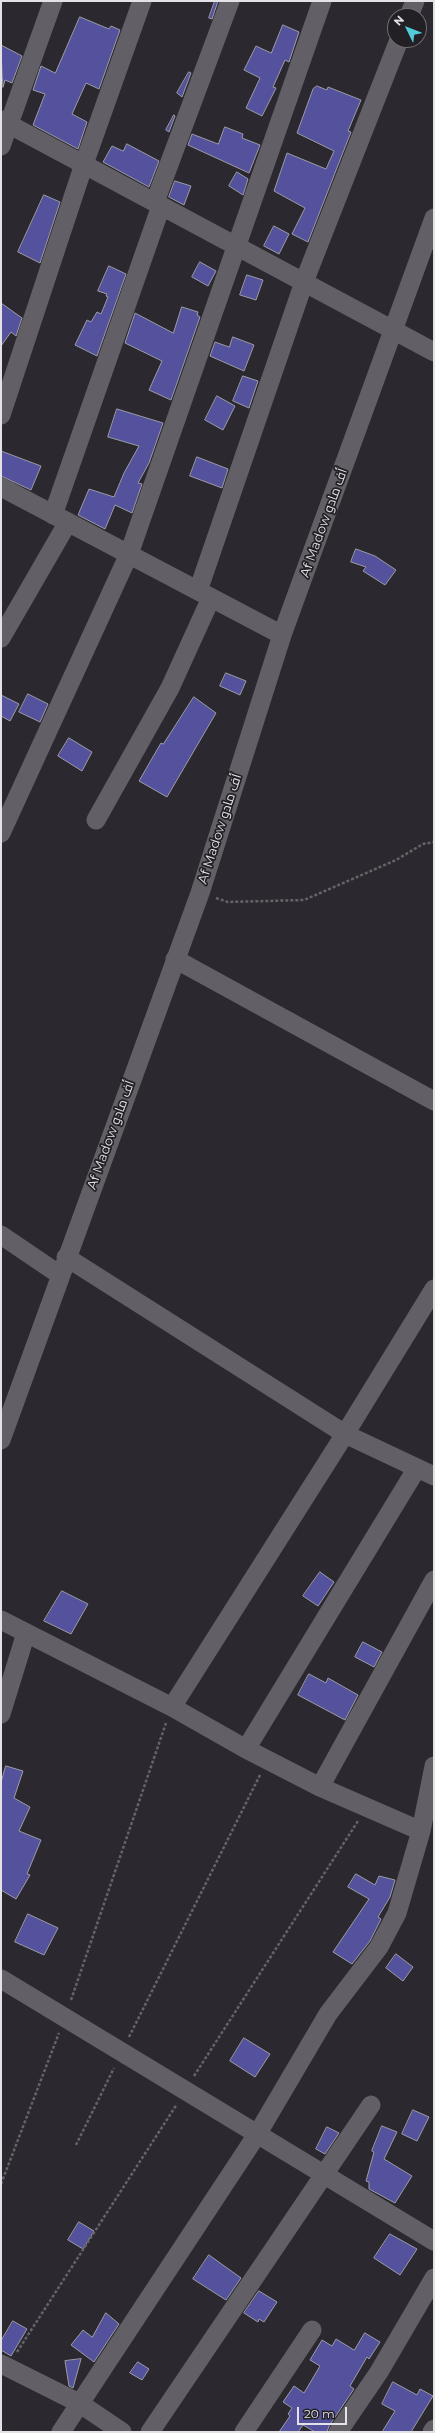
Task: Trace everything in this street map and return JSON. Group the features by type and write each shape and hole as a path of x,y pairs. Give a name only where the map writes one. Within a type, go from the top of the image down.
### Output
{"street":[{"path":"1,146 5,122 53,1"},
{"path":"1,415 84,164 142,1"},
{"path":"1,638 61,518 158,204 230,1"},
{"path":"1,833 129,554 322,1"},
{"path":"96,820 170,688 205,594 304,282 396,48"},
{"path":"5,122 434,352"},
{"name":"Af Madow أف مادو","path":"1,1440 63,1266 200,893 282,635 394,331 428,253 434,218"},
{"path":"1,487 282,635"},
{"path":"175,959 434,1101"},
{"path":"1,1235 63,1266 345,1434 434,1476"},
{"path":"172,1707 345,1434 434,1289"},
{"path":"246,1749 417,1468"},
{"path":"320,1787 434,1580"},
{"path":"1,1620 172,1707 246,1749 320,1787 420,1831"},
{"path":"1,1714 26,1632"},
{"path":"61,2432 258,2133 328,2014 379,1947 397,1913 420,1831 434,1766"},
{"path":"1,1979 258,2133 434,2241"},
{"path":"150,2432 371,2105"},
{"path":"338,2432 379,2372 434,2278"},
{"path":"244,2432 312,2330"},
{"path":"3,2370 79,2403 122,2432"}],"path":[{"path":"200,893 228,902 304,900 396,860 422,844 434,842"},
{"path":"1,2184 65,2017 172,1707"},
{"path":"76,2145 268,1760"}],"building":[{"path":"215,1 218,1 212,19 209,18"},
{"path":"80,17 109,29 111,26 120,30 99,89 86,83 72,114 87,122 78,149 33,125 45,94 33,90 41,66 55,73"},
{"path":"283,25 299,32 289,62 285,60 273,87 276,88 262,116 246,108 260,78 244,70 256,46 271,53"},
{"path":"1,45 22,56 12,83 5,80 3,87"},
{"path":"189,72 191,73 182,97 177,93"},
{"path":"317,86 327,90 328,87 361,100 348,131 351,132 308,242 292,234 305,208 274,191 287,153 326,169 334,151 297,133 313,89"},
{"path":"174,115 175,116 169,132 166,130"},
{"path":"225,127 243,134 242,138 260,145 249,173 188,145 192,134 218,144"},
{"path":"127,144 159,161 149,187 103,162 112,146 123,151"},
{"path":"237,172 248,179 243,195 229,186"},
{"path":"175,181 191,186 184,205 169,197"},
{"path":"44,195 60,202 40,263 18,252"},
{"path":"274,226 289,234 279,254 264,246"},
{"path":"200,262 216,271 208,286 192,277"},
{"path":"109,266 126,274 97,356 75,345 87,320 91,322 97,312 101,314 108,297 106,296 107,294 98,291"},
{"path":"247,275 263,280 256,300 240,295"},
{"path":"1,303 22,318 16,336 11,332 1,346"},
{"path":"182,307 198,312 197,315 200,317 171,400 149,390 162,361 125,343 135,313 173,333"},
{"path":"233,337 254,345 244,371 210,356 215,342 229,347"},
{"path":"243,376 258,381 249,408 233,401"},
{"path":"217,396 235,406 223,430 205,420"},
{"path":"117,409 163,423 149,463 138,483 142,484 132,513 115,505 105,529 78,515 89,489 114,497 124,473 139,446 108,437"},
{"path":"1,451 41,466 31,490 1,476"},
{"path":"197,457 228,469 222,488 190,476"},
{"path":"356,549 375,556 396,570 385,585 363,571 366,567 351,562"},
{"path":"226,673 246,681 240,695 220,686"},
{"path":"28,694 48,704 40,722 19,712"},
{"path":"1,695 19,704 10,721 1,716"},
{"path":"194,697 216,713 167,797 139,781 161,743 163,744"},
{"path":"69,738 92,752 82,771 58,756"},
{"path":"320,1572 334,1582 318,1606 303,1596"},
{"path":"62,1591 88,1604 71,1634 44,1621"},
{"path":"363,1642 382,1652 374,1667 355,1657"},
{"path":"309,1674 326,1683 328,1678 358,1695 345,1720 298,1695"},
{"path":"6,1766 23,1771 14,1798 30,1807 19,1831 41,1840 27,1874 30,1875 16,1899 1,1890 1,1783"},
{"path":"356,1874 375,1885 379,1876 395,1880 390,1897 378,1917 381,1919 370,1941 352,1964 333,1952 369,1899 348,1887"},
{"path":"28,1914 58,1928 44,1955 15,1942"},
{"path":"396,1954 413,1967 403,1981 386,1968"},
{"path":"244,2038 270,2054 255,2077 230,2061"},
{"path":"413,2110 429,2117 417,2141 402,2134"},
{"path":"382,2126 397,2132 384,2159 412,2176 395,2203 369,2189 369,2182 366,2181 374,2152 372,2151"},
{"path":"327,2127 339,2133 325,2154 316,2149"},
{"path":"79,2222 94,2231 83,2249 68,2240"},
{"path":"390,2234 417,2249 400,2275 374,2258"},
{"path":"209,2255 241,2278 226,2300 193,2279"},
{"path":"259,2291 277,2302 264,2322 259,2319 258,2322 244,2313"},
{"path":"106,2313 119,2324 94,2362 71,2345 83,2330 92,2337"},
{"path":"13,2321 27,2329 11,2356 1,2350 1,2341"},
{"path":"365,2333 380,2342 369,2359 367,2357 350,2386 354,2389 329,2426 327,2432 315,2432 303,2425 298,2432 279,2432 290,2416 288,2414 292,2408 283,2402 294,2386 304,2393 320,2366 310,2360 322,2340 332,2346 336,2339 354,2350"},
{"path":"81,2359 73,2388 69,2386 65,2361"},
{"path":"138,2362 149,2369 142,2380 130,2373"},
{"path":"393,2382 417,2395 420,2389 433,2396 411,2432 382,2432 395,2411 382,2404"}]}
